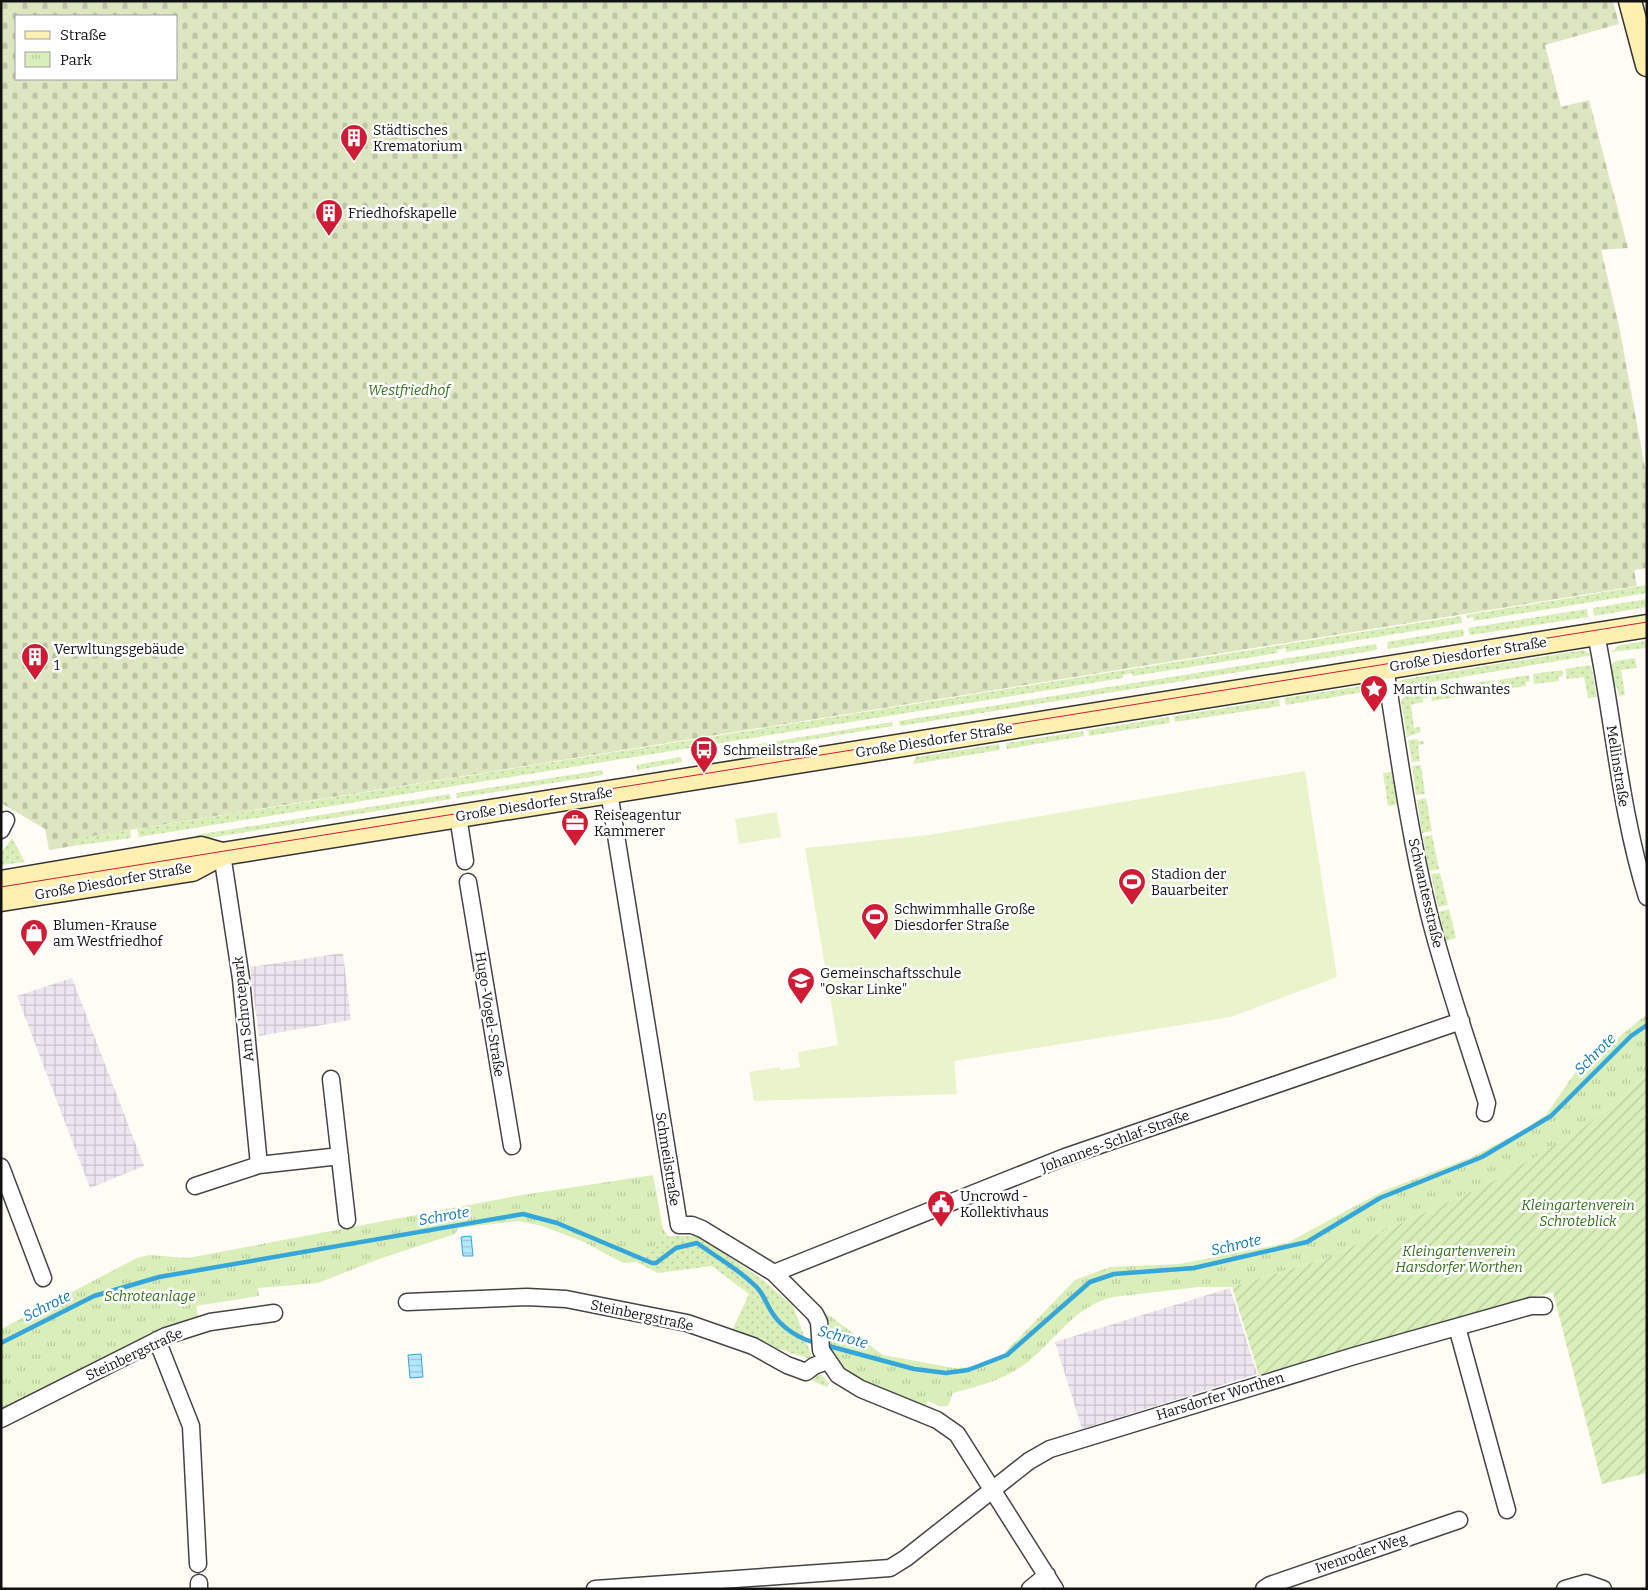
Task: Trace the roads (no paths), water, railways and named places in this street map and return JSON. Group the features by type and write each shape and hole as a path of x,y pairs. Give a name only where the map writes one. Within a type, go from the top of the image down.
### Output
{"main road":[{"path":"1630,1 1647,65"},
{"name":"Große Diesdorfer Straße","path":"1,900 192,870 222,854 1647,626"},
{"name":"Große Diesdorfer Straße","path":"1,882 102,863 201,848 222,854"}],"street":[{"name":"Mellinstraße","path":"1596,634 1626,816 1633,850 1647,897"},
{"name":"Schwantesstraße","path":"1385,667 1416,855 1431,922 1487,1103 1485,1113"},
{"name":"Schmeilstraße","path":"609,792 679,1225 692,1225 702,1229 774,1273 815,1314 819,1322 824,1355"},
{"path":"458,816 465,861"},
{"name":"Am Schrotepark","path":"222,854 241,979 258,1165"},
{"name":"Hugo-Vogel-Straße","path":"468,882 512,1146"},
{"name":"Johannes-Schlaf-Straße","path":"774,1273 1064,1158 1461,1021"},
{"path":"331,1079 347,1220"},
{"path":"195,1186 258,1165 340,1156"},
{"path":"1,1167 43,1278"},
{"name":"Steinbergstraße","path":"407,1302 527,1296 566,1299 687,1323 753,1346 787,1365 806,1372 824,1355"},
{"name":"Harsdorfer Worthen","path":"595,1589 890,1568 906,1558 1036,1456 1056,1446 1456,1327 1533,1305 1544,1306"},
{"name":"Steinbergstraße","path":"1,1419 157,1340 210,1322 274,1313"},
{"path":"1456,1327 1507,1510"},
{"path":"157,1340 191,1426 198,1564"},
{"path":"824,1355 838,1375 861,1390 949,1427 964,1442 1051,1582 1030,1589"},
{"name":"Ivenroder Weg","path":"1264,1589 1270,1585 1460,1520"},
{"path":"1566,1589 1586,1583 1603,1589"}],"water":[{"path":"471,1236 473,1256 463,1256 461,1237"},
{"path":"421,1354 423,1377 410,1378 408,1355"}],"waterway":[{"name":"Schrote","path":"825,1345 914,1369 946,1373 968,1370 1007,1355 1090,1282 1114,1274 1194,1268 1307,1242 1380,1198 1482,1157 1551,1116 1631,1036 1647,1025"},
{"name":"Schrote","path":"1,1343 94,1296 159,1277 523,1214 557,1223 652,1263 656,1263 676,1248 697,1243 755,1285 773,1314 787,1329 792,1333 817,1343"}],"tram line":[{"path":"1,887 1647,622"}],"place":[{"name":"Städtisches Krematorium","path":"354,162"},
{"name":"Friedhofskapelle","path":"329,237"},
{"name":"Verwltungsgebäude 1","path":"35,681"},
{"name":"Martin Schwantes","path":"1374,713"},
{"name":"Schmeilstraße","path":"704,774"},
{"name":"Reiseagentur Kammerer","path":"575,847"},
{"name":"Stadion der Bauarbeiter","path":"1132,906"},
{"name":"Schwimmhalle Große Diesdorfer Straße","path":"875,941"},
{"name":"Blumen-Krause am Westfriedhof","path":"34,957"},
{"name":"Gemeinschaftsschule \"Oskar Linke\"","path":"801,1005"},
{"name":"Uncrowd - Kollektivhaus","path":"941,1228"}],"park label":[{"name":"Westfriedhof","path":"409,390"},
{"name":"Kleingartenverein Schroteblick","path":"1578,1214"},
{"name":"Kleingartenverein Harsdorfer Worthen","path":"1459,1260"},
{"name":"Schroteanlage","path":"150,1296"}]}
